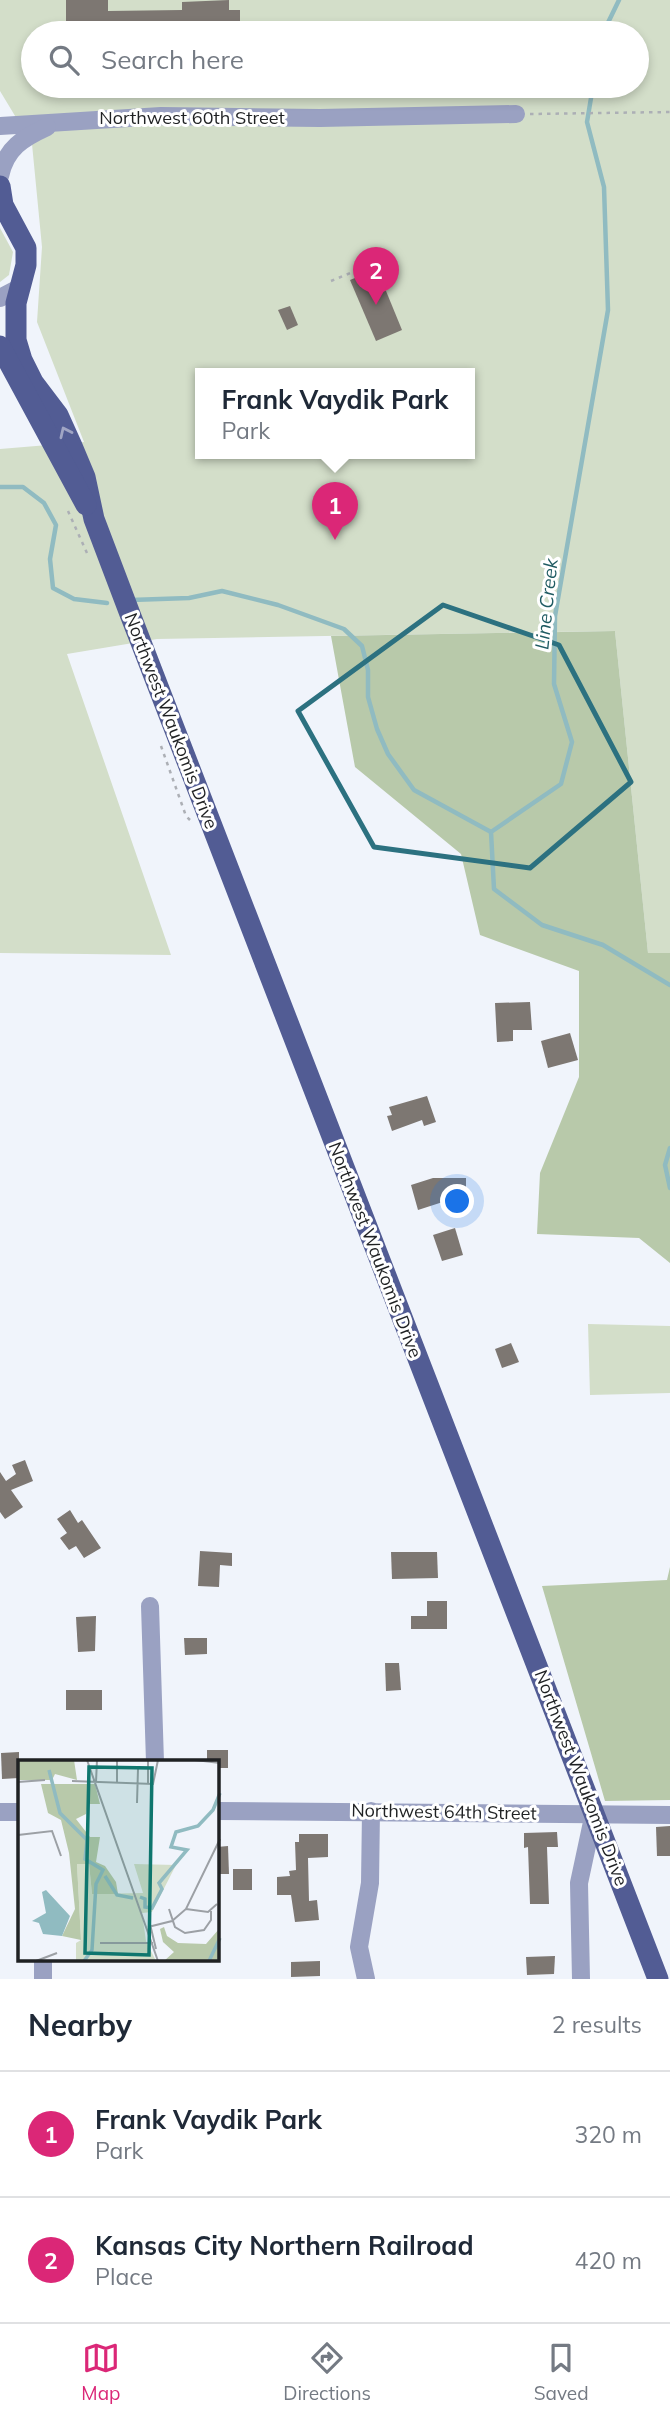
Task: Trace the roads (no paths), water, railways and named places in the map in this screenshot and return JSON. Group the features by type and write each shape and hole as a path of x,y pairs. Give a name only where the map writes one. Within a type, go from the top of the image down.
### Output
{"main road":[{"name":"Northwest Waukomis Drive","path":"0,186 3,205 26,248 26,265 9,293 16,340 33,382 58,415 72,446 85,478 94,519"},
{"name":"Northwest Waukomis Drive","path":"0,346 7,364 94,519 659,1979"}],"street":[{"name":"Northwest 60th Street","path":"0,126 161,116 320,118 516,114"},
{"name":"Northwest 60th Street","path":"0,176 3,160 17,144 63,120"},
{"path":"150,1606 155,1760"},
{"name":"Northwest 64th Street","path":"219,1811 670,1815"},
{"path":"366,1979 359,1947 370,1883 371,1811"},
{"path":"0,1812 18,1812"},
{"path":"581,1979 579,1883 594,1813"}],"waterway":[{"name":"Line Creek","path":"609,21 619,0"},
{"name":"Line Creek","path":"591,98 587,122 604,187 608,310 555,616 554,684 572,742 561,784 491,832 494,889 542,925 603,945 670,985"},
{"path":"0,487 23,487 44,503 56,525 50,559 53,588 74,599 107,603"},
{"path":"131,600 189,598 222,591 278,605 344,629 362,646 368,670 368,697 377,729 388,754 414,790 491,832"},
{"name":"Line Creek","path":"670,1148 665,1165 670,1188"}],"place":[{"name":"Kansas City Northern Railroad","path":"376,305"},
{"name":"Frank Vaydik Park","path":"335,540"}]}
